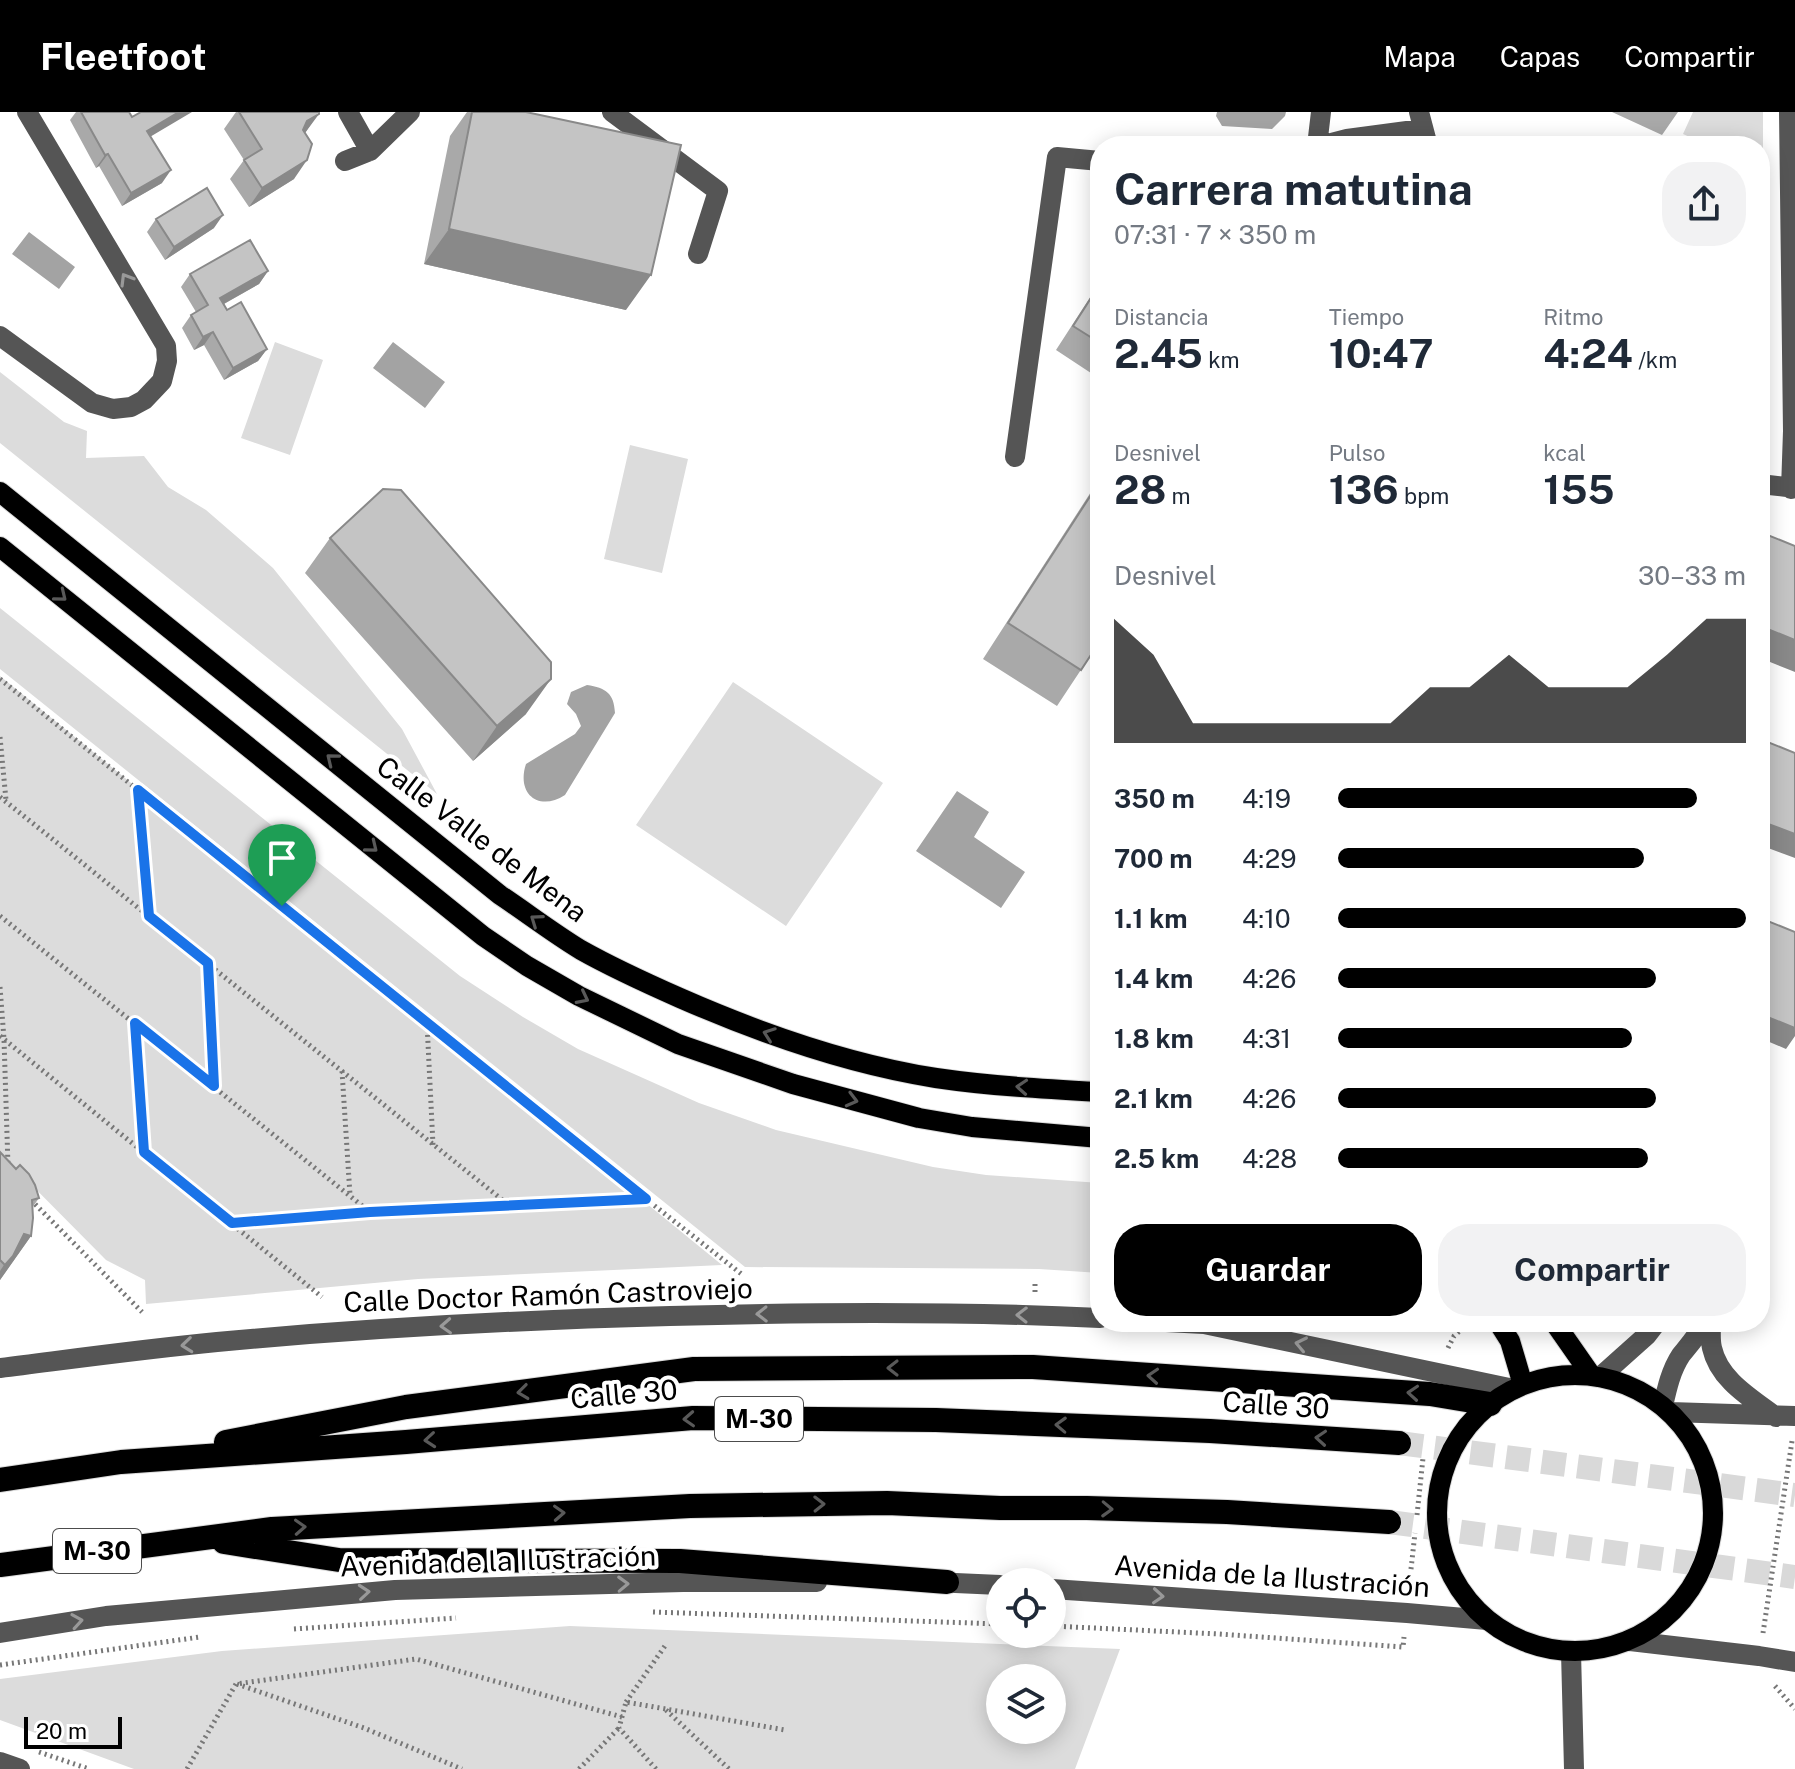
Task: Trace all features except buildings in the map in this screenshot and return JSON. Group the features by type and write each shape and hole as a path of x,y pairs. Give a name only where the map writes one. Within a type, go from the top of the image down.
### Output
{"highway":[{"path":"121,1462 406,1407 694,1369 1033,1367 1430,1394 1490,1404"},
{"name":"Calle 30","path":"0,1480 121,1462 693,1418 936,1420 1210,1431 1399,1443"},
{"name":"M-30","path":"0,1565 272,1529 690,1506 887,1503 1227,1512 1389,1522"},
{"path":"194,1538 339,1560 680,1561 947,1582"}],"main road":[{"name":"Calle Valle de Mena","path":"0,492 500,895 592,956 751,1027 849,1059 958,1081 1090,1091"},
{"path":"0,547 483,936 579,996 678,1044 793,1084 919,1118 972,1127 1090,1137"},
{"path":"1504,1332 1510,1341 1519,1387"},
{"path":"1562,1332 1595,1376"},
{"path":"1557,1376 1595,1376 1633,1387 1667,1409 1688,1433 1702,1457 1711,1483 1715,1510 1712,1538 1705,1564 1693,1588 1675,1610 1654,1628 1630,1641 1601,1650 1571,1652 1541,1648 1513,1637 1487,1620 1458,1587 1440,1545 1437,1500 1441,1478 1459,1437 1490,1404 1519,1387 1557,1376"}],"street":[{"path":"0,336 92,403 113,409 131,407 144,400 162,381 167,361 166,346 27,112"},
{"path":"348,112 370,151"},
{"path":"345,161 370,151 410,112"},
{"path":"612,112 718,191 698,254"},
{"path":"1319,136 1321,112"},
{"path":"1770,485 1793,488 1789,112"},
{"path":"1370,136 1423,129"},
{"path":"1015,457 1057,157 1090,160"},
{"name":"Calle Doctor Ramón Castroviejo","path":"0,1368 230,1341 564,1319 870,1312 1090,1318"},
{"path":"1247,1332 1519,1387"},
{"path":"1595,1376 1649,1332"},
{"path":"1701,1332 1680,1357 1669,1380 1667,1409 1788,1423"},
{"path":"1710,1332 1718,1366 1737,1388 1788,1423"},
{"name":"Avenida de la Ilustración","path":"0,1633 106,1616 395,1590 683,1582 986,1584"},
{"name":"Avenida de la Ilustración","path":"1066,1590 1487,1620"},
{"path":"1630,1641 1795,1662"},
{"path":"1571,1652 1574,1769"},
{"path":"0,1762 20,1769"}],"path":[{"path":"0,679 744,1276"},
{"path":"0,737 3,799 510,1206"},
{"path":"138,790 149,916"},
{"path":"0,916 370,1212"},
{"path":"208,963 214,1086"},
{"path":"0,987 8,1175 0,1167"},
{"path":"426,1022 433,1145"},
{"path":"135,1023 144,1152"},
{"path":"2,1038 322,1297"},
{"path":"342,1071 350,1196"},
{"path":"30,1198 142,1312"},
{"path":"232,1223 370,1212 646,1199"},
{"path":"1434,1372 1459,1332"},
{"path":"1759,1656 1788,1423"},
{"path":"1066,1627 1403,1647 1423,1457"},
{"path":"639,1612 986,1624"},
{"path":"289,1629 464,1617"},
{"path":"0,1665 210,1636"},
{"path":"579,1769 619,1728 626,1702 667,1643"},
{"path":"236,1684 416,1659 622,1717"},
{"path":"187,1769 236,1684"},
{"path":"236,1684 364,1728 462,1769"},
{"path":"626,1702 785,1730"},
{"path":"666,1709 729,1769"},
{"path":"619,1728 656,1769"}],"shaded area":[{"path":"1217,112 1286,112 1272,129 1222,126"},
{"path":"1693,112 1763,112 1763,136 1683,134"},
{"path":"29,232 75,267 59,289 12,254"},
{"path":"275,342 323,360 290,455 241,438"},
{"path":"393,342 445,382 425,408 373,368"},
{"path":"0,372 64,422 87,431 86,458 144,456 168,487 206,510 273,568 402,729 437,794 0,443"},
{"path":"630,445 688,459 662,573 604,559"},
{"path":"0,608 460,976 578,1049 699,1103 776,1130 933,1167 986,1175 1090,1182 1090,1272 1039,1269 745,1267 0,669"},
{"path":"0,676 722,1265 418,1279 146,1304 145,1280 106,1260 0,1153"},
{"path":"733,682 883,783 786,926 636,825"},
{"path":"587,685 608,693 615,713 565,795 547,802 539,801 532,797 524,784 526,764 575,734 581,726 567,704 571,692"},
{"path":"957,791 989,812 974,837 1025,872 1001,908 916,851"},
{"path":"570,1626 986,1643 986,1648 1120,1649 1075,1769 134,1769 0,1720 0,1679 222,1651"}],"tunnel":[{"path":"1399,1443 1795,1495"},
{"path":"1389,1522 1795,1577"}],"route":[{"path":"138,790 282,906 646,1199 370,1212 232,1223 144,1152 135,1023 214,1086 208,963 149,916 138,790"}]}
